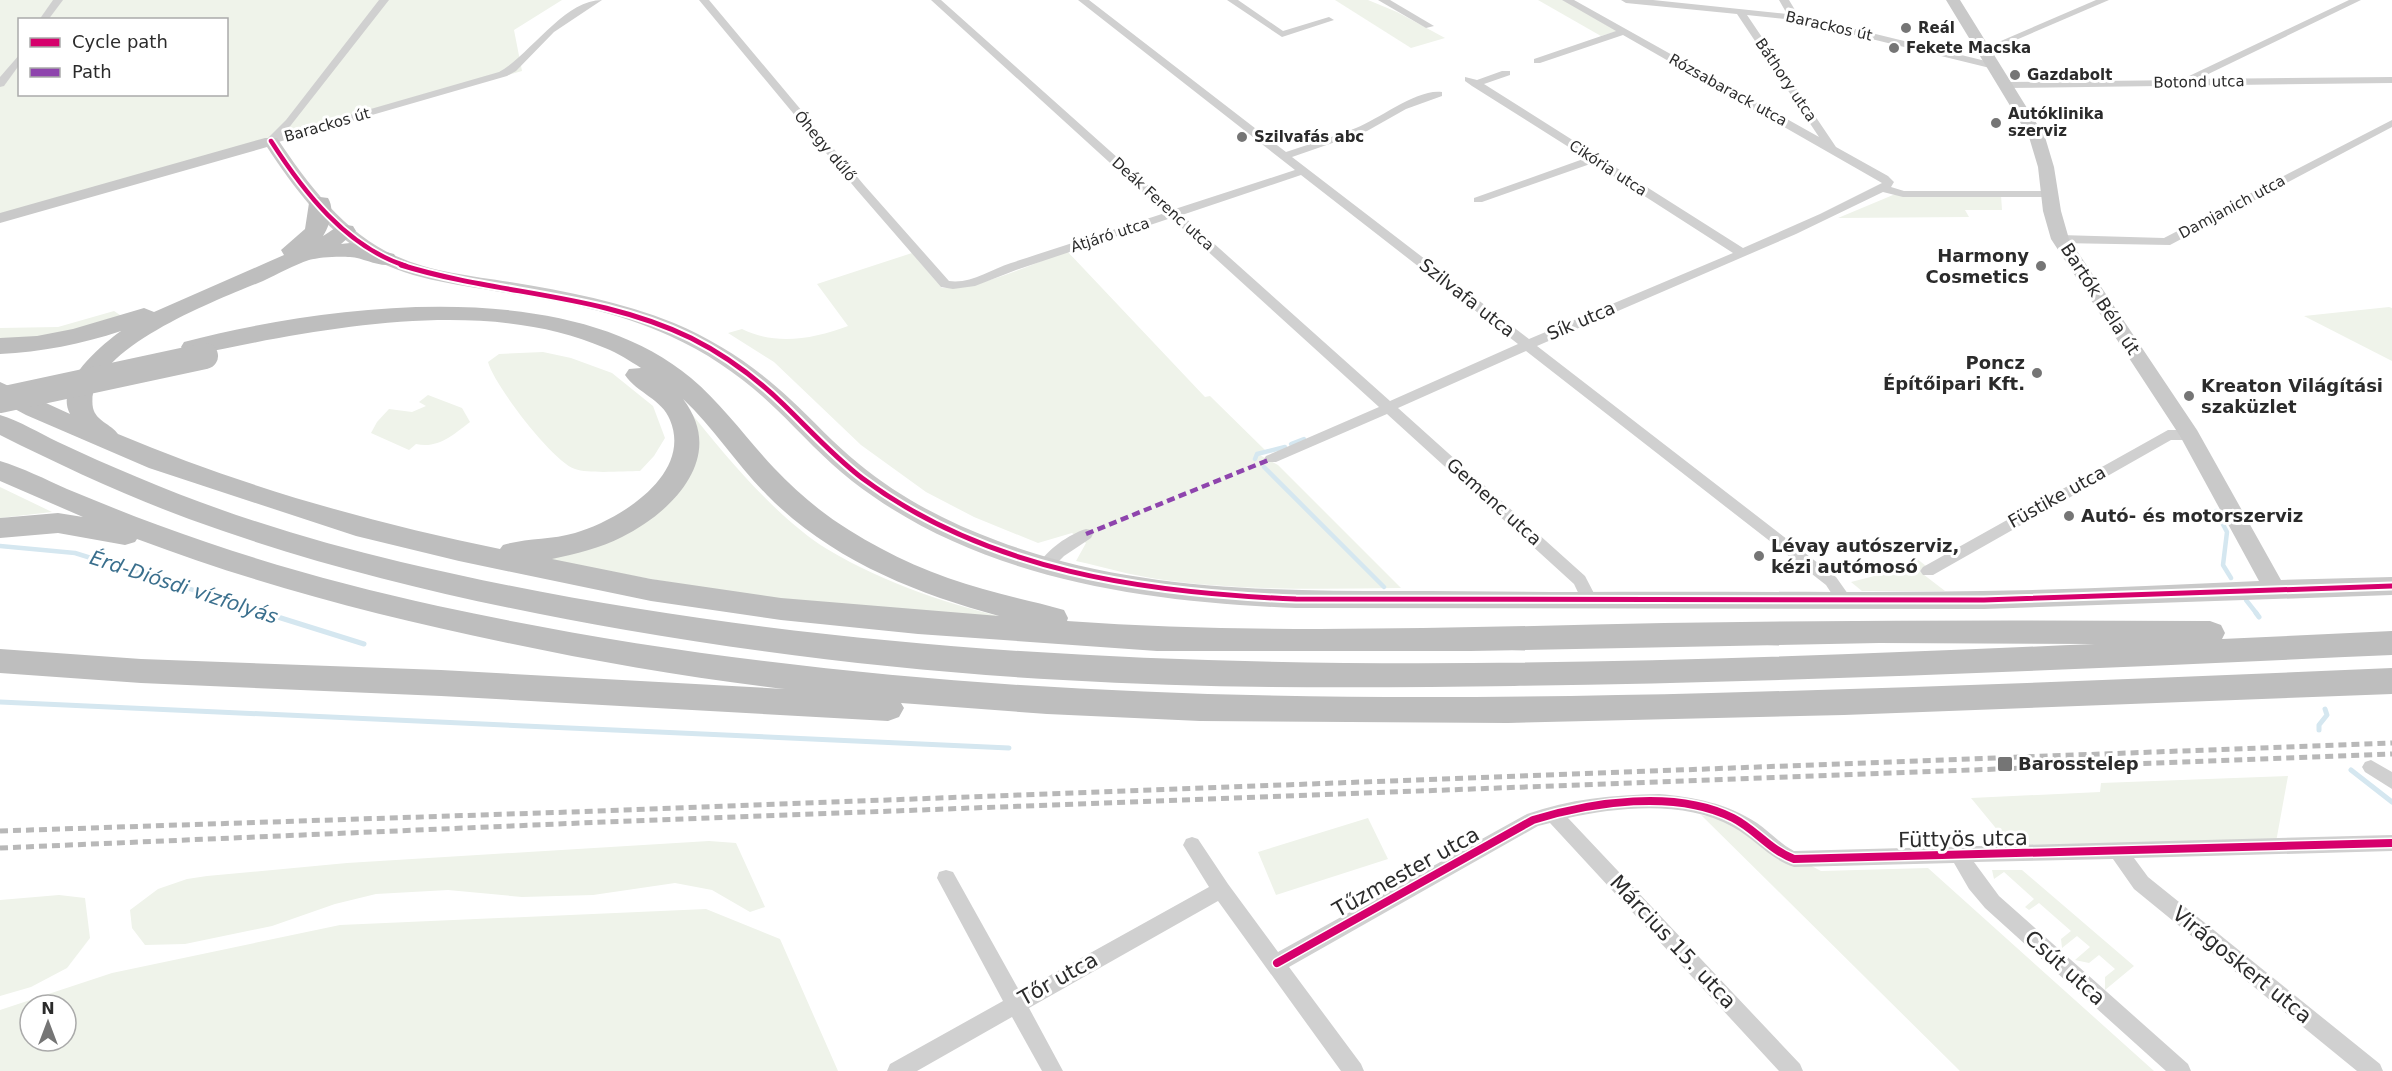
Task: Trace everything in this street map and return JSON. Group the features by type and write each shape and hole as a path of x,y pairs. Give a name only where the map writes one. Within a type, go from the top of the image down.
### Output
{"highway":[{"path":"159,462 99,432 82,415 79,397 90,373 115,347 158,320 289,256 317,229 320,222 320,203"},
{"path":"0,346 54,340 117,325 335,238 345,231"},
{"path":"289,256 351,250 386,259"},
{"path":"0,400 310,323 421,314 509,318 561,327 601,338 645,358 676,379 779,490 818,523 843,539 931,584 976,599 1098,626 1243,640"},
{"path":"0,389 199,352 359,329 429,326 497,330 571,346 616,363 656,388 680,412 686,428 687,443 677,475 668,489 650,506 625,523 589,539 558,548 528,552 459,551"},
{"path":"0,389 35,409 159,462 356,526 459,551 651,590 782,609 918,622 1157,639 1470,639 1890,631 2338,634 2392,637"},
{"path":"0,424 87,467 201,513 393,570 530,601 676,627 821,646 984,662 1130,671 1259,674 1561,674 1924,664 2392,643"},
{"path":"0,470 178,543 316,587 502,632 656,660 831,684 893,690 1149,706 1278,710 1561,710 1940,700 2392,681"},
{"path":"0,528 58,523 178,543"},
{"path":"0,661 141,672 441,683 977,713 1066,713 1149,706"}],"street":[{"path":"44,18 58,0"},
{"path":"384,0 290,122 271,141 280,157 345,231 386,259 407,267 574,299 653,321 680,333 710,348 765,387 838,456 879,489 952,530 1013,556 1146,588 1248,599 1845,601 2062,598 2274,588 2392,586"},
{"name":"Barackos út","path":"0,218 508,72 551,30 597,0"},
{"name":"Óhegy dűlő","path":"704,0 940,280 951,286"},
{"name":"Deák Ferenc utca","path":"936,0 1390,408"},
{"name":"Szilvafa utca","path":"1083,0 1832,581 1845,601"},
{"path":"1232,0 1282,34 1329,20"},
{"path":"1383,0 1429,26"},
{"name":"Rózsabarack utca","path":"1567,0 1833,149 1902,194 2049,194"},
{"name":"Barackos út","path":"1626,0 1794,17 1994,66"},
{"path":"1784,0 1794,17"},
{"name":"Bartók Béla út","path":"1953,0 2037,137 2046,167 2054,223 2060,239 2190,435 2274,588"},
{"path":"1984,50 2104,0"},
{"path":"2186,82 2356,0"},
{"name":"Báthory utca","path":"1739,10 1833,149"},
{"path":"1537,61 1624,32"},
{"path":"0,84 18,60"},
{"name":"Cikória utca","path":"1506,73 1472,81 1740,252"},
{"name":"Botond utca","path":"2005,85 2392,80"},
{"path":"1284,156 1363,129 1401,107 1438,94"},
{"name":"Damjanich utca","path":"2060,239 2166,242 2392,123"},
{"path":"226,154 259,153 280,157"},
{"path":"1478,200 1594,159"},
{"name":"Átjáró utca","path":"951,286 968,284 1012,267 1303,171"},
{"name":"Sík utca","path":"1271,459 1740,252 1829,216 1885,185"},
{"name":"Gemenc utca","path":"1390,408 1580,580 1590,600"},
{"name":"Füstike utca","path":"1928,571 2168,435 2190,435"},
{"path":"1046,565 1059,552 1086,534"},
{"path":"2370,766 2392,782"},
{"name":"Füttyös utca","path":"1552,813 1614,805 1685,803 1730,817 1767,841 1777,852 1794,859 2392,843"},
{"name":"Tűzmester utca","path":"1277,963 1533,820 1552,813"},
{"name":"Március 15. utca","path":"1552,813 1793,1071"},
{"path":"1192,845 1221,890 1277,963 1354,1071"},
{"name":"Virágoskert utca","path":"2119,852 2141,883 2373,1071"},
{"name":"Csút utca","path":"1960,856 1976,883 1992,902 2181,1071"},
{"path":"946,878 1053,1071"},
{"name":"Tőr utca","path":"897,1071 1015,1003 1221,890"}],"shaded area":[{"path":"0,0 562,0 514,30 522,71 0,222"},
{"path":"1335,0 1368,0 1397,12 1445,38 1411,48"},
{"path":"1538,0 1563,0 1617,31 1601,36"},
{"path":"1893,195 2001,195 2002,210 1965,210 1969,217 1838,218"},
{"path":"1067,251 1205,397 1210,396 1265,450 1256,453 1278,465 1401,588 1218,586 1147,577 1076,561 1086,543 1072,533 1038,543 974,517 926,492 861,445 774,362 728,333 742,329 768,338 795,339 848,326 817,284 912,253 942,288 956,288 988,281"},
{"path":"2392,308 2392,361 2304,316"},
{"path":"114,311 123,317 50,336 0,341 0,328 58,327"},
{"path":"543,352 571,358 612,373 653,406 665,438 654,456 640,471 581,471 565,463 539,438 512,404 488,362 499,354"},
{"path":"428,395 462,408 470,422 445,440 424,445 416,444 409,450 371,433 389,409 412,412 426,406 419,402"},
{"path":"691,413 737,468 772,505 827,549 873,573 921,593 1020,621 775,598 701,588 545,560 635,528 696,434"},
{"path":"0,487 52,512 0,518"},
{"path":"1916,558 1926,566 1919,571 1945,591 1862,591 1851,582 1886,573"},
{"path":"2288,776 2276,842 2013,849 1971,798 2100,792 2101,783"},
{"path":"1701,815 1723,819 1821,871 1928,868 2154,1071 1960,1071"},
{"path":"1368,818 1388,859 1276,895 1258,852"},
{"path":"709,841 736,843 765,907 750,912 712,890 675,883 593,895 522,897 448,890 376,894 335,904 272,926 185,944 145,945 132,928 130,910 158,889 187,879 347,863"},
{"path":"1992,870 2022,870 2134,966 2105,990 2105,977 2115,969 2099,955 2089,963 2075,960 2090,947 2077,936 2062,948 2061,939 2071,931 2039,903 2029,910 2025,907 2034,899 2004,872 1994,879"},
{"path":"59,895 85,898 90,938 67,968 31,987 0,996 0,900"},
{"path":"706,909 780,939 838,1071 0,1071 0,1010 18,1004 18,1053 78,1053 78,993 51,993 112,973 340,925"}],"waterway":[{"path":"1291,444 1304,439"},
{"path":"1255,459 1257,454 1285,447"},
{"path":"1264,467 1384,587"},
{"path":"2216,511 2227,532 2223,565 2231,578"},
{"name":"Érd-Diósdi vízfolyás","path":"0,546 75,553 270,614"},
{"path":"2246,600 2257,614"},
{"name":"Érd-Diósdi vízfolyás","path":"265,613 364,644"},
{"path":"2256,613 2259,617"},
{"path":"0,702 1009,748"},
{"path":"2319,730 2319,725 2327,715 2325,709"},
{"path":"2351,770 2392,802"}],"railway":[{"path":"0,831 570,812 2392,743"},
{"path":"0,848 604,822 2392,754"}],"marked path":[{"path":"1086,534 1271,459"}],"cycle path":[{"path":"271,141 322,208 355,239 389,260 438,275 600,305 678,332 720,354 746,372 849,467 896,501 953,531 992,548 1058,569 1105,580 1200,594 1248,598 1532,601 1984,600 2392,586"},
{"path":"1277,963 1533,820 1554,813 1605,804 1659,802 1708,809 1729,816 1743,824 1780,853 1794,859 2392,843"}],"place":[{"name":"Reál","path":"1906,28"},
{"name":"Fekete Macska","path":"1894,48"},
{"name":"Gazdabolt","path":"2015,75"},
{"name":"Autóklinika szerviz","path":"1996,123"},
{"name":"Szilvafás abc","path":"1242,137"},
{"name":"Harmony Cosmetics","path":"2041,266"},
{"name":"Poncz Építőipari Kft.","path":"2037,373"},
{"name":"Kreaton Világítási szaküzlet","path":"2189,396"},
{"name":"Autó- és motorszerviz","path":"2069,516"},
{"name":"Lévay autószerviz, kézi autómosó","path":"1759,556"},
{"name":"Barosstelep","path":"2005,764"}]}
